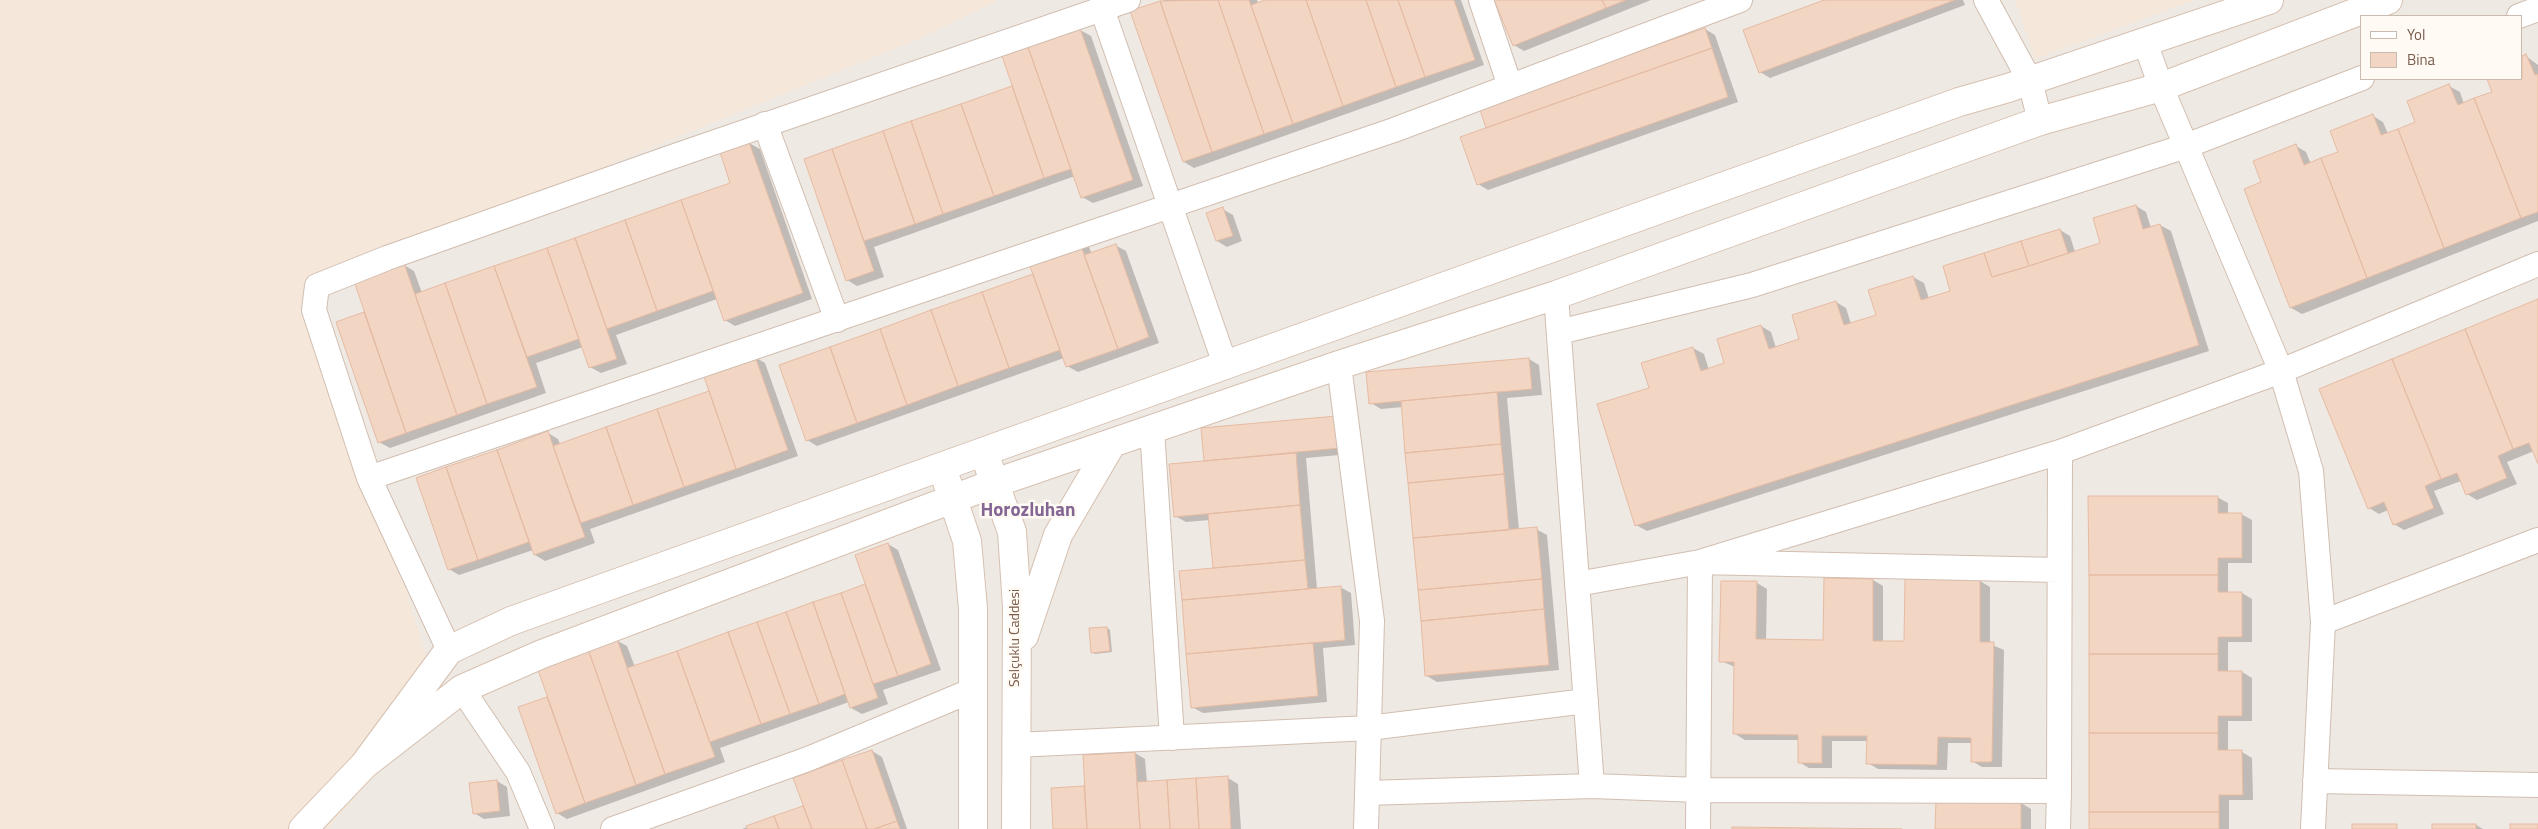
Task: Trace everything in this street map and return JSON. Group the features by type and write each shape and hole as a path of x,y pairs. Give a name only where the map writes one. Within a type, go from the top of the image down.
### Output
{"street":[{"path":"449,650 370,478 314,310 317,286 387,258 766,124 1128,0"},
{"path":"1481,0 1510,86"},
{"path":"370,478 1394,130 1740,0"},
{"path":"1986,0 2030,81 2040,122"},
{"path":"303,829 364,765 449,650 511,621 1959,102 2030,81 2269,0"},
{"path":"364,765 462,689 542,654 995,483 1339,365 1556,295 2040,122 2161,87 2388,0"},
{"path":"1102,9 1225,364"},
{"path":"2522,15 2538,9"},
{"path":"2145,42 2161,87 2281,371 2312,471 2323,622 2313,829"},
{"path":"1559,332 1752,285 2186,146 2360,79"},
{"path":"766,124 837,320"},
{"path":"1577,584 1700,562 2060,452 2281,371 2538,264"},
{"path":"1556,295 1592,786"},
{"path":"1339,365 1372,621 1366,829"},
{"path":"1152,429 1172,738"},
{"path":"1016,659 1058,535 1112,443"},
{"name":"Selçuklu Caddesi","path":"983,451 1012,532 1017,607 1016,829"},
{"path":"2058,829 2060,452"},
{"path":"941,467 967,541 972,609 973,829"},
{"path":"2323,622 2538,540"},
{"path":"1700,562 2058,570"},
{"path":"1698,829 1700,562"},
{"path":"462,689 518,772 542,829"},
{"path":"613,829 808,759 973,690"},
{"path":"1016,745 1369,728 1586,701"},
{"path":"2315,781 2538,786"},
{"path":"1367,792 1592,786 1699,790 2059,791"}],"shaded area":[{"path":"0,0 2538,0 2538,829 0,829"},
{"path":"999,0 2015,0 2035,59 2195,0 2538,0 2538,829 327,829 441,702 311,286 921,38"}],"building":[{"path":"1218,0 1249,0 1293,124 1264,134"},
{"path":"1218,0 1264,134 1212,152 1160,1"},
{"path":"1265,0 1306,0 1343,106 1293,124 1251,5"},
{"path":"1306,0 1366,0 1396,87 1343,106"},
{"path":"1366,0 1398,0 1425,77 1396,87"},
{"path":"1398,0 1454,0 1475,60 1425,77"},
{"path":"1494,0 1602,0 1606,8 1513,46"},
{"path":"1602,0 1626,0 1606,8"},
{"path":"1824,0 1955,0 1759,73 1743,30"},
{"path":"1160,1 1212,152 1183,162 1130,11"},
{"path":"1080,28 1133,180 1081,198 1028,47"},
{"path":"1705,28 1712,48 1486,128 1479,107"},
{"path":"1028,47 1071,169 1044,178 1002,56"},
{"path":"1712,48 1728,97 1477,185 1460,137"},
{"path":"2526,54 2535,75 2538,74 2538,212 2521,218 2474,98 2492,92 2487,80 2523,80 2523,56"},
{"path":"2449,84 2458,105 2474,98 2521,218 2444,248 2398,129 2415,122 2407,101"},
{"path":"1012,86 1044,178 994,196 961,104"},
{"path":"961,104 994,196 943,214 911,121"},
{"path":"2373,114 2381,135 2398,129 2444,248 2367,278 2321,158 2338,152 2330,131"},
{"path":"911,121 943,214 915,224 883,131"},
{"path":"883,131 915,224 864,241 832,149"},
{"path":"749,142 803,293 724,321 681,200 730,183 720,152"},
{"path":"2296,144 2304,165 2321,158 2367,278 2290,308 2244,189 2261,182 2253,161"},
{"path":"832,149 874,271 846,281 804,159"},
{"path":"681,200 713,291 657,311 625,220"},
{"path":"2136,205 2143,229 2160,224 2199,345 1635,526 1597,404 1649,388 1641,363 1693,347 1701,371 1724,363 1717,339 1761,325 1769,349 1799,339 1792,315 1836,301 1844,325 1876,315 1868,290 1913,276 1921,300 1950,291 1943,266 1984,253 1992,277 2029,266 2100,243 2093,218"},
{"path":"1223,207 1233,236 1216,241 1206,213"},
{"path":"625,220 657,311 607,329 575,238"},
{"path":"2060,229 2068,253 2029,266 2021,241"},
{"path":"575,238 617,359 589,368 547,248"},
{"path":"1079,240 1118,349 1066,367 1027,258"},
{"path":"2021,241 2029,266 1992,277 1984,253"},
{"path":"1116,244 1149,337 1118,349 1084,255"},
{"path":"547,248 579,339 527,357 494,266"},
{"path":"404,263 457,415 406,433 354,281"},
{"path":"494,266 537,387 487,404 445,283"},
{"path":"1033,274 1060,350 1009,368 982,292"},
{"path":"445,283 487,404 457,415 415,294"},
{"path":"982,292 1009,368 958,386 931,310"},
{"path":"2538,299 2538,464 2529,443 2513,449 2465,329"},
{"path":"931,310 958,386 907,405 880,329"},
{"path":"364,312 406,433 378,443 336,322"},
{"path":"880,329 907,405 857,423 830,347"},
{"path":"2465,329 2513,449 2498,456 2507,478 2466,495 2457,473 2441,479 2392,359"},
{"path":"830,347 857,423 806,441 779,365"},
{"path":"755,356 788,450 736,469 703,374"},
{"path":"1529,358 1532,389 1369,404 1366,372"},
{"path":"2392,359 2441,479 2425,486 2434,508 2393,525 2384,502 2368,509 2319,389"},
{"path":"709,391 736,469 684,487 657,409"},
{"path":"1497,392 1501,444 1405,453 1401,401"},
{"path":"657,409 684,487 633,505 606,427"},
{"path":"1337,416 1340,448 1204,461 1201,428"},
{"path":"606,427 633,505 581,523 553,446"},
{"path":"548,431 585,537 534,555 497,450"},
{"path":"1501,444 1504,474 1408,483 1405,453"},
{"path":"497,450 529,542 478,560 446,467"},
{"path":"1296,453 1300,505 1174,517 1169,464"},
{"path":"446,467 478,560 448,570 416,478"},
{"path":"1504,474 1509,530 1413,538 1408,483"},
{"path":"2088,496 2218,496 2218,513 2242,513 2242,558 2218,558 2218,575 2089,575"},
{"path":"1300,505 1305,560 1213,568 1208,514"},
{"path":"1537,527 1542,579 1418,590 1413,538"},
{"path":"888,543 931,664 898,676 855,555"},
{"path":"1305,560 1308,589 1182,600 1179,571"},
{"path":"2089,575 2218,575 2218,592 2242,592 2242,637 2218,637 2218,654 2089,654"},
{"path":"1824,578 1873,579 1873,641 1904,641 1905,579 1980,580 1980,642 1994,642 1992,762 1971,762 1971,738 1938,737 1937,765 1866,764 1867,736 1822,736 1822,763 1798,763 1798,735 1733,734 1734,662 1719,662 1721,581 1757,581 1756,639 1823,640"},
{"path":"1542,579 1544,609 1421,621 1418,590"},
{"path":"865,584 898,676 873,684 841,593"},
{"path":"1341,586 1345,640 1186,654 1182,600"},
{"path":"841,593 878,698 850,708 813,602"},
{"path":"813,602 845,694 819,704 786,612"},
{"path":"1544,609 1549,665 1425,676 1421,621"},
{"path":"786,612 819,704 790,714 757,622"},
{"path":"757,622 790,714 761,724 728,632"},
{"path":"1107,627 1110,651 1091,653 1089,628"},
{"path":"728,632 761,724 710,742 677,651"},
{"path":"617,639 665,774 636,785 588,649"},
{"path":"1313,643 1318,696 1191,708 1186,654"},
{"path":"588,649 636,785 585,803 537,667"},
{"path":"677,651 715,757 665,774 627,668"},
{"path":"2089,654 2218,654 2218,671 2242,671 2242,716 2218,716 2218,733 2089,733"},
{"path":"547,697 585,803 556,814 518,707"},
{"path":"2089,733 2218,733 2218,750 2242,750 2243,795 2219,795 2219,812 2089,812"},
{"path":"872,750 897,821 874,829 867,829 842,760"},
{"path":"1135,752 1140,829 1087,829 1083,755"},
{"path":"842,760 867,829 812,829 793,778"},
{"path":"1228,776 1231,829 1199,829 1196,778"},
{"path":"1196,778 1199,829 1170,829 1167,780"},
{"path":"497,780 500,811 473,814 469,783"},
{"path":"1167,780 1170,829 1140,829 1137,782"},
{"path":"1084,786 1087,829 1053,829 1051,788"},
{"path":"1936,800 2021,801 2021,829 1935,829"},
{"path":"803,806 812,829 779,829 774,816"},
{"path":"2089,812 2219,812 2219,829 2089,829"},
{"path":"774,816 779,829 747,829 746,826"},
{"path":"897,821 900,829 874,829"},
{"path":"2352,824 2397,824 2397,829 2352,829"},
{"path":"2432,824 2476,824 2476,829 2432,829"},
{"path":"2510,824 2538,824 2538,829 2510,829"},
{"path":"1732,827 1902,829 1732,829"}],"district":[{"name":"Horozluhan","path":"1028,511"}]}
